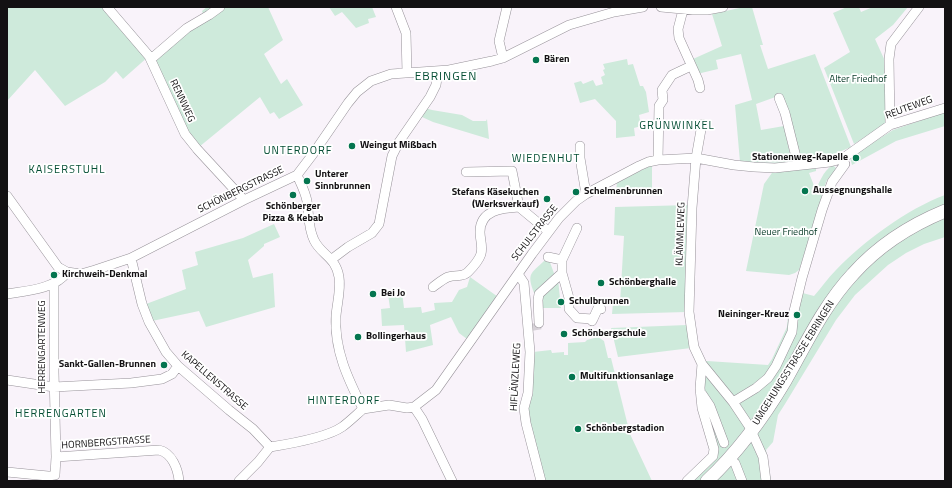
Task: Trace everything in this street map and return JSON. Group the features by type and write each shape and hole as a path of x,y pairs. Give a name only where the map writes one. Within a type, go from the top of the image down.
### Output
{"street":[{"name":"RENNWEG","path":"107,7 151,59 185,134 244,200"},
{"path":"151,59 187,28 209,16 220,7"},
{"path":"396,7 406,33 407,73"},
{"path":"503,58 499,41 507,7"},
{"name":"SCHÖNBERGSTRASSE","path":"66,272 81,274 131,258 244,200 297,175 343,109 357,92 377,78 391,74 438,71 476,65 503,58 569,25 614,12 643,7"},
{"path":"661,7 684,10 707,10 723,7"},
{"path":"890,125 889,59 891,44 919,7"},
{"path":"684,10 678,29 679,38 698,80 700,88"},
{"path":"658,160 659,106 662,100 662,90 672,75 691,66"},
{"path":"332,259 348,247 372,233 379,224 392,156 399,142 430,97 436,85 438,71"},
{"path":"779,98 785,113 798,165"},
{"name":"REUTEWEG","path":"842,159 890,125 945,108"},
{"name":"KLÄMMLEWEG","path":"702,124 696,158 692,208 689,312 694,347 702,364 733,402 752,431 763,457 766,481"},
{"path":"580,146 580,158 586,194"},
{"name":"SCHULSTRASSE","path":"414,407 436,390 444,381 548,231 570,207 586,194 639,166 658,160 696,158 734,165 775,168 798,165 822,167 842,159"},
{"path":"733,402 756,388 768,378 776,366 792,332 794,311 802,278 832,182 845,164 842,159"},
{"path":"466,172 512,171 520,207 548,231"},
{"path":"297,175 305,194 310,228 314,240 318,247 332,259 340,278 336,316 337,342 344,369 363,409"},
{"path":"7,196 23,216 51,259 58,267 66,272 61,280 54,284 34,290 7,294"},
{"path":"432,287 450,276 463,281 481,254 482,243 480,228 488,214 496,210 520,207"},
{"name":"UMGEHUNGSSTRASSE EBRINGEN","path":"707,481 752,431 777,394 826,310 853,274 882,247 918,224 945,211"},
{"path":"577,228 562,260 562,273 569,298 569,309 577,318 592,320 599,306 601,309"},
{"path":"548,257 562,260"},
{"name":"KAPELLENSTRASSE","path":"131,258 148,322 163,348 178,366 253,429 270,447"},
{"path":"539,323 539,294 562,273"},
{"name":"HIFLÄNZLEWEG","path":"518,274 524,283 530,352 528,392 524,408 526,423 541,481"},
{"name":"HERRENGARTENWEG","path":"54,284 56,458"},
{"path":"702,364 700,388 710,406 724,443"},
{"path":"7,380 54,387 91,386 158,380 172,374 178,366"},
{"path":"687,481 713,456 714,449 702,408 702,394"},
{"path":"239,481 258,462 270,447 286,445 328,434 341,428 363,409 389,405 407,408 414,407 422,419 452,481"},
{"name":"HORNBERGSTRASSE","path":"7,472 48,476 54,475 56,458 159,450 167,452 171,458 179,481"},
{"path":"735,463 740,480"}],"green space":[{"path":"7,7 113,7 152,52 178,30 203,14 202,11 207,7 268,7 283,40 264,54 281,84 287,79 303,105 279,119 274,112 270,114 260,97 199,147 193,141 149,56 123,79 116,71 105,82 65,106 35,70 7,101"},
{"path":"329,7 372,7 376,17 368,19 369,23 356,28 342,12 335,16"},
{"path":"744,7 752,7 763,45 760,45 768,69 815,54 851,147 823,159 800,162 781,95 756,104 761,130 784,126 792,163 740,162 735,105 752,100 741,54 716,60 718,69 697,74 693,59 722,46 712,14"},
{"name":"Alter Friedhof","path":"847,7 859,7 861,12 873,7 908,7 893,25 875,39 885,61 885,124 854,144 824,68 850,52 833,13"},
{"path":"627,59 628,65 633,64 640,86 643,86 646,92 649,112 639,115 641,126 634,128 635,136 616,138 616,121 595,99 580,103 574,83 581,81 583,84 593,80 596,86 603,84 601,77 605,75 603,70 605,69 603,64"},
{"path":"425,108 462,115 473,121 486,121 487,119 489,139 433,122 422,117"},
{"path":"945,112 945,126 896,141 852,165 850,157 893,130"},
{"path":"652,165 652,191 616,193 617,182"},
{"name":"Neuer Friedhof","path":"833,165 836,168 827,180 823,190 819,209 799,270 789,275 746,271 764,184 774,170 816,167 816,171 809,173 815,188 811,190 813,193 826,171"},
{"path":"945,195 945,237 924,244 906,253 888,265 855,295 836,320 778,415 773,442 766,450 771,481 683,481 711,454 698,363 707,361 768,365 787,327 795,291 814,296 830,276 847,259 873,237 901,217"},
{"path":"690,205 687,312 612,314 613,303 620,303 624,236 614,235 615,207"},
{"path":"274,224 280,237 264,244 264,246 248,260 253,278 273,273 275,307 206,327 199,311 152,321 146,304 186,289 182,270 198,265 195,252 243,238"},
{"path":"548,257 555,276 535,295 530,277 534,270"},
{"path":"470,277 501,299 471,342 459,333 451,317 430,325 433,345 406,352 404,325 382,326 381,309 390,308 388,294 402,292 404,308 421,307 422,313 435,310 434,303 452,302 459,290 467,287"},
{"path":"558,279 561,308 540,308 542,294"},
{"path":"687,325 691,348 618,357 611,328"},
{"path":"598,337 604,341 608,358 611,358 630,434 652,481 545,481 527,412 533,352 551,350 552,353 564,352 564,355 568,355 568,343 585,342"}],"tunnel":[{"path":"536,323 537,330"}],"place":[{"name":"Bären","path":"536,60"},
{"name":"Weingut Mißbach","path":"352,146"},
{"name":"Stationenweg-Kapelle","path":"856,158"},
{"name":"Unterer Sinnbrunnen","path":"307,181"},
{"name":"Aussegnungshalle","path":"805,191"},
{"name":"Schelmenbrunnen","path":"576,192"},
{"name":"Schönberger Pizza & Kebab","path":"293,195"},
{"name":"Stefans Käsekuchen (Werksverkauf)","path":"547,199"},
{"name":"Kirchweih-Denkmal","path":"54,275"},
{"name":"Schönberghalle","path":"601,283"},
{"name":"Bei Jo","path":"373,294"},
{"name":"Schulbrunnen","path":"561,302"},
{"name":"Neininger-Kreuz","path":"797,315"},
{"name":"Schönbergschule","path":"564,334"},
{"name":"Bollingerhaus","path":"358,337"},
{"name":"Sankt-Gallen-Brunnen","path":"164,365"},
{"name":"Multifunktionsanlage","path":"572,377"},
{"name":"Schönbergstadion","path":"578,429"}],"district":[{"name":"EBRINGEN","path":"446,77"},
{"name":"GRÜNWINKEL","path":"677,126"},
{"name":"UNTERDORF","path":"298,151"},
{"name":"WIEDENHUT","path":"546,159"},
{"name":"KAISERSTUHL","path":"67,170"},
{"name":"HINTERDORF","path":"344,401"},
{"name":"HERRENGARTEN","path":"61,414"}]}
